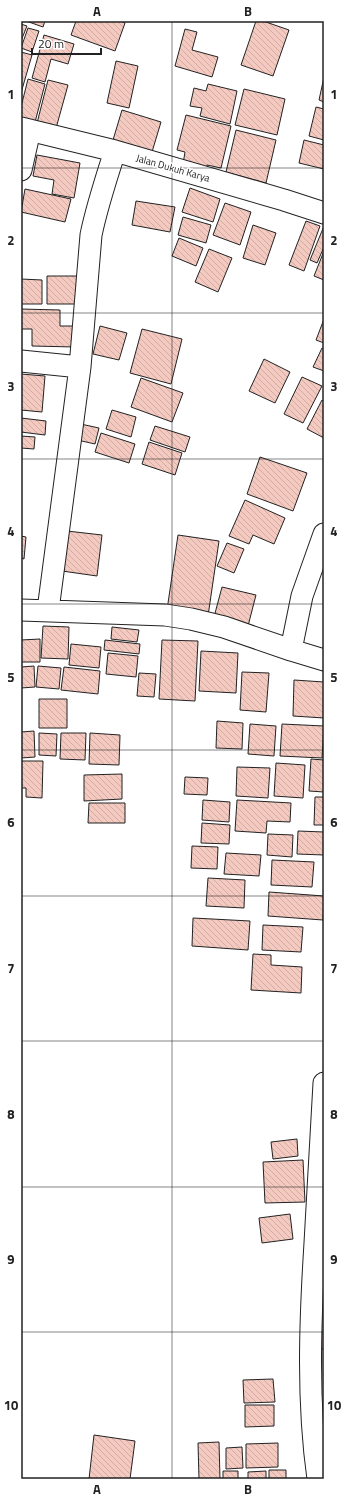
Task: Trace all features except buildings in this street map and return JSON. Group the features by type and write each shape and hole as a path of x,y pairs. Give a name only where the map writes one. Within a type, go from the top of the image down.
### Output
{"street":[{"name":"Jalan Dukuh Karya","path":"25,129 115,151 324,213"},
{"path":"21,170 25,129"},
{"path":"48,610 80,367 92,235 99,202 115,151"},
{"path":"21,361 80,367"},
{"path":"291,650 302,596 324,534"},
{"path":"21,610 165,615 191,619 224,627 324,660"},
{"path":"318,1479 315,1455 310,1364 312,1287 324,1083"}]}
